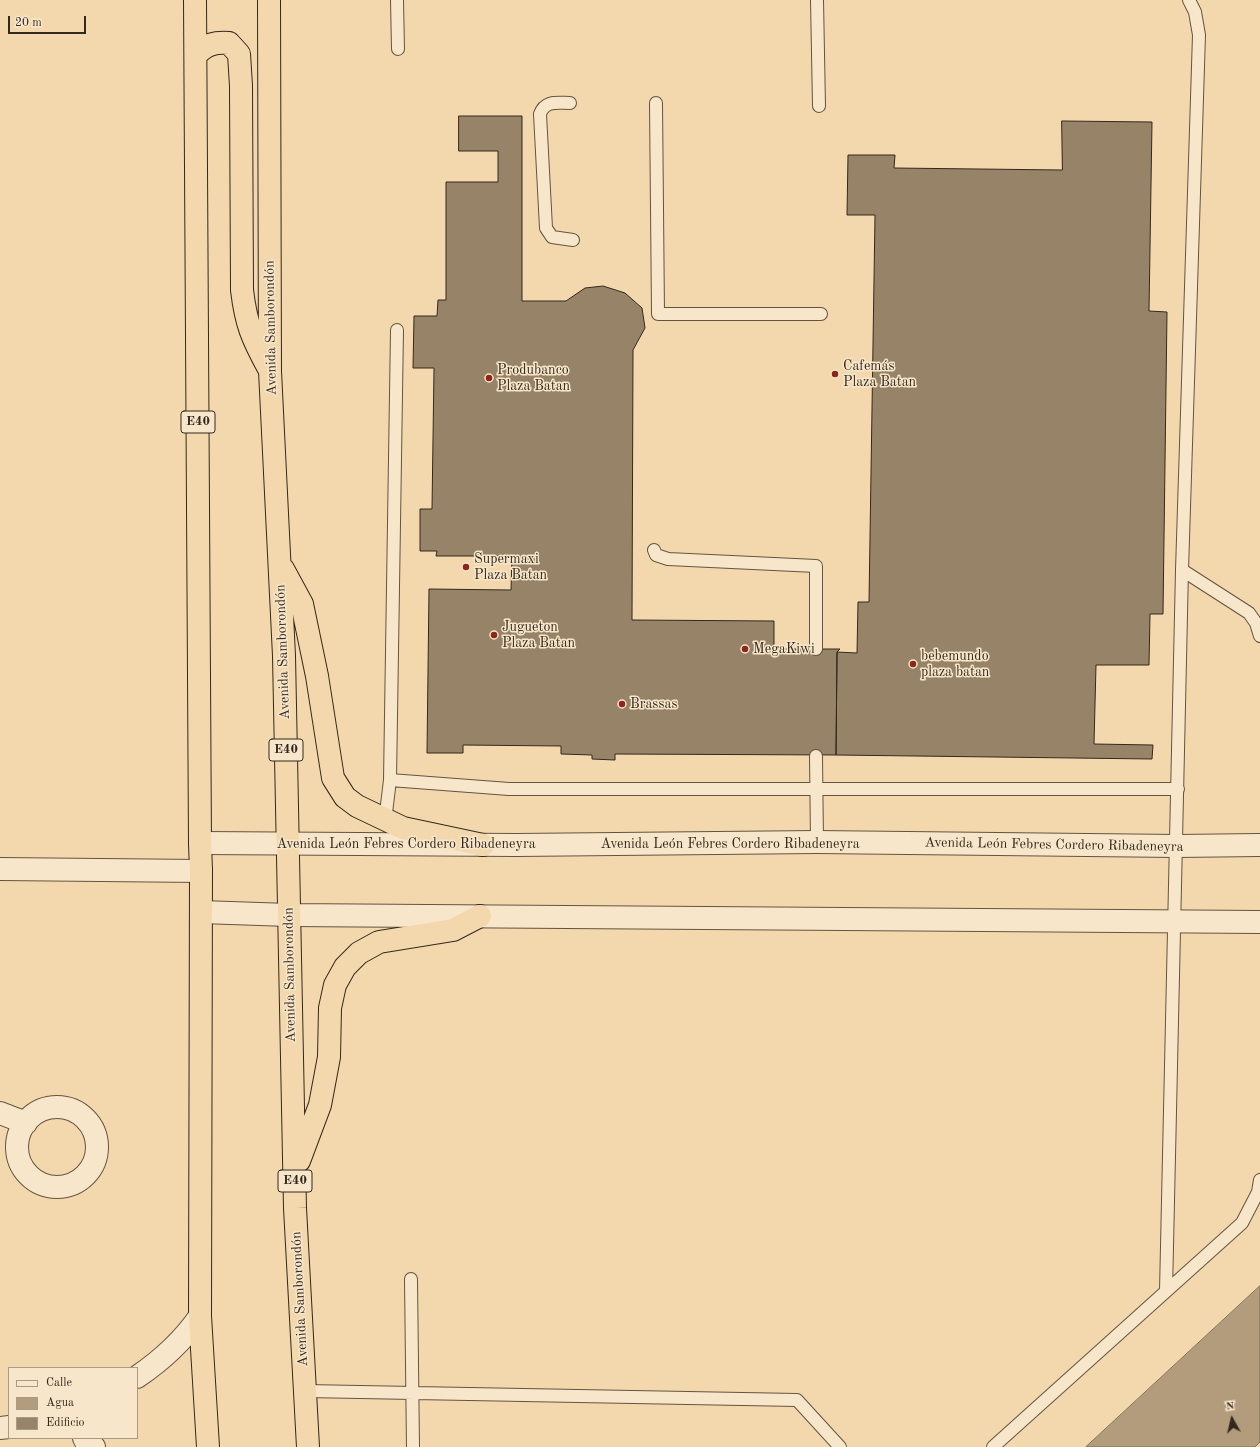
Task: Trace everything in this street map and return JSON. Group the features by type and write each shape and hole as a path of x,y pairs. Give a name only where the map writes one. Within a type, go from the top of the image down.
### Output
{"highway":[{"name":"E40","path":"195,0 201,871 200,1316 208,1447"},
{"name":"Avenida Samborondón","path":"269,0 270,371 281,566 294,1174 308,1447"},
{"path":"196,55 208,45 218,42 229,43 239,54 241,86 242,290 245,315 252,337 270,371"},
{"path":"281,566 302,604 317,676 333,778 345,797 357,806 385,821 417,831 483,845"},
{"path":"294,1174 320,1105 329,1057 330,1008 335,985 345,967 359,953 379,942 453,930 480,916"}],"street":[{"name":"Avenida León Febres Cordero Ribadeneyra","path":"200,843 483,845 817,842 1177,846 1260,845"},
{"path":"0,869 201,871"},
{"path":"201,912 289,915 1260,922"},
{"path":"0,1113 26,1123"},
{"path":"138,1376 154,1366 177,1346 200,1316"},
{"path":"84,1439 86,1442 94,1447"}],"lane":[{"path":"397,0 398,49"},
{"path":"817,0 819,106"},
{"path":"1166,1291 1182,570 1199,35 1195,12 1189,0"},
{"path":"570,103 549,103 542,109 540,114 546,228 552,237 573,240"},
{"path":"656,103 658,314 821,314"},
{"path":"385,821 390,780 397,330"},
{"path":"654,550 656,555 668,559 816,566 816,649"},
{"path":"1182,570 1248,613 1256,623 1260,636"},
{"path":"816,756 817,842"},
{"path":"390,780 509,790 1178,789"},
{"path":"993,1447 1242,1222 1258,1192 1260,1180"},
{"path":"411,1279 413,1447"},
{"path":"305,1391 797,1400 840,1447"}],"water":[{"path":"1260,1286 1260,1442 1255,1447 1086,1447"}],"building":[{"path":"459,116 522,116 522,301 566,301 585,288 603,286 625,293 642,308 645,328 633,350 632,620 774,621 774,649 840,649 837,652 836,755 615,754 615,760 592,759 592,755 561,754 561,746 463,745 463,753 427,753 429,589 511,590 512,556 436,556 437,551 420,551 420,509 432,509 434,368 413,368 414,316 437,316 438,300 446,300 446,182 498,182 498,151 459,151"},
{"path":"1062,121 1152,122 1149,311 1167,312 1163,614 1150,614 1149,665 1096,665 1094,744 1153,745 1152,759 836,755 837,652 857,653 858,602 869,602 875,215 847,215 848,155 895,155 894,168 1062,170"}],"place":[{"name":"Cafemás Plaza Batan","path":"835,374"},
{"name":"Produbanco Plaza Batan","path":"489,378"},
{"name":"Supermaxi Plaza Batan","path":"466,567"},
{"name":"Jugueton Plaza Batan","path":"494,635"},
{"name":"MegaKiwi","path":"745,649"},
{"name":"bebemundo plaza batan","path":"913,664"},
{"name":"Brassas","path":"622,704"}]}
